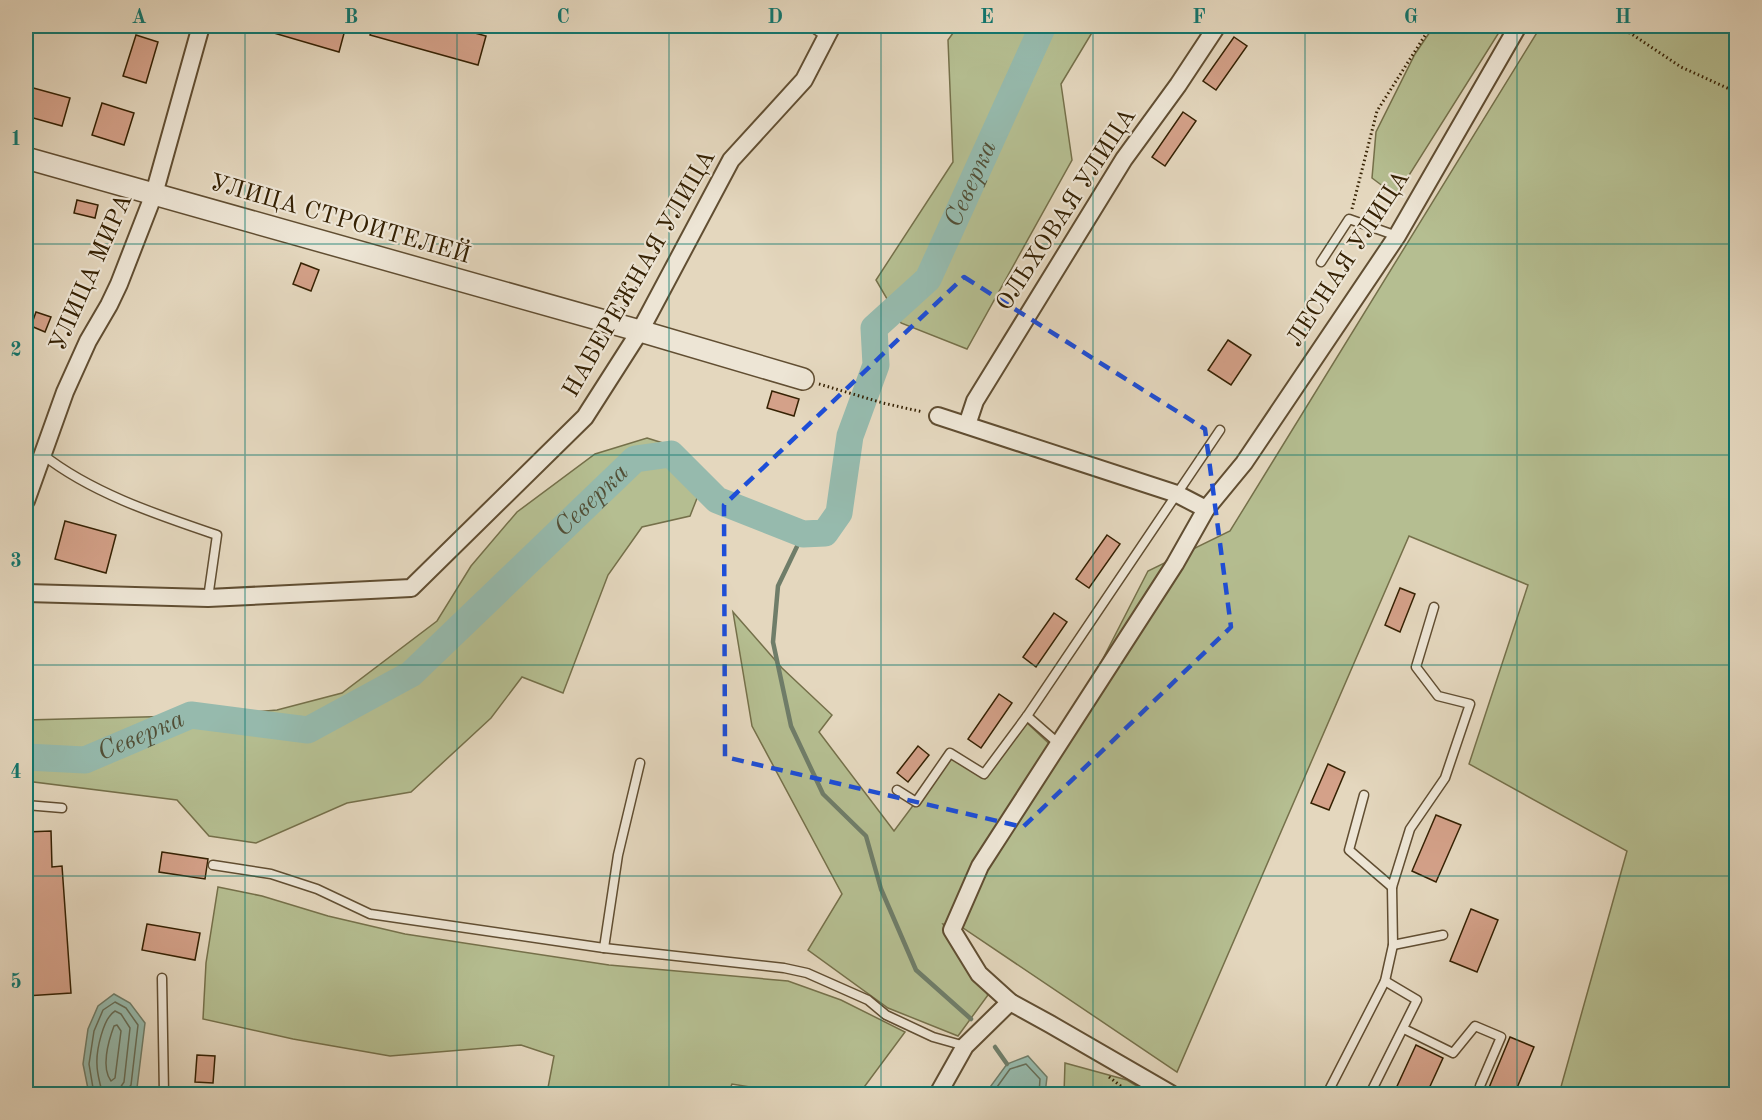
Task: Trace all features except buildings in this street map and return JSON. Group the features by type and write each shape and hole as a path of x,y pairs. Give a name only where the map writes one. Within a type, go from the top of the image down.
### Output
{"street":[{"name":"УЛИЦА МИРА","path":"26,501 65,392 88,341 119,284 154,194 201,26"},
{"name":"ОЛЬХОВАЯ УЛИЦА","path":"966,425 975,401 1124,159 1178,85 1217,26"},
{"name":"ЛЕСНАЯ УЛИЦА","path":"1010,1002 979,974 952,930 980,866 1175,564 1206,509 1244,463 1396,236 1518,26"},
{"name":"НАБЕРЕЖНАЯ УЛИЦА","path":"26,593 208,598 411,588 585,417 640,331 732,160 804,81 830,31"},
{"name":"УЛИЦА СТРОИТЕЛЕЙ","path":"26,158 803,379"},
{"path":"938,416 1178,494 1206,509"},
{"path":"938,1095 965,1046 1010,1002 1171,1095"}],"lane":[{"path":"810,26 830,31"},
{"path":"1322,262 1349,219 1396,236"},
{"path":"897,790 916,802 950,753 984,774 1027,716 1220,430"},
{"path":"42,454 62,470 89,485 166,518 217,535 208,598"},
{"path":"1327,1095 1385,981 1393,945 1392,887 1410,830 1445,778 1470,704 1438,696 1416,667 1434,607"},
{"path":"1027,716 1059,744"},
{"path":"604,948 618,855 640,763"},
{"path":"1364,795 1349,850 1392,887"},
{"path":"26,805 63,808"},
{"path":"213,866 271,874 317,889 370,914 604,948 784,968 807,973 868,1000 886,1015 933,1037 965,1046"},
{"path":"1393,945 1443,935"},
{"path":"162,978 164,1095"},
{"path":"1370,1095 1417,1000 1385,981"},
{"path":"1404,1029 1453,1053 1476,1026 1501,1037 1480,1086"}],"path":[{"path":"1349,219 1377,111 1431,26"},
{"path":"1612,26 1629,33 1681,67 1737,92"},
{"path":"803,379 883,403 938,416"}],"highlighted area":[{"path":"964,277 1205,429 1231,627 1023,827 725,757 724,505"}],"green space":[{"path":"958,26 1096,26 1061,84 1072,160 967,349 901,323 876,280 953,162 948,40"},
{"path":"1434,26 1503,26 1396,196 1372,178 1376,132 1415,54"},
{"path":"1541,26 1736,26 1736,1094 1559,1094 1627,851 1469,764 1528,585 1409,536 1177,1072 963,928 943,924 988,995 958,1036 888,1008 808,950 842,894 752,726 733,612 782,668 832,715 819,732 894,831 950,756 985,779 1026,722 1056,750 1148,571 1230,531"},
{"path":"647,438 682,449 707,473 690,516 642,527 608,575 563,693 522,677 491,718 411,792 347,803 256,843 209,836 177,800 26,781 26,720 220,715 277,710 342,693 437,621 471,566 517,512 595,454"},
{"path":"218,887 262,896 328,916 405,934 609,965 788,981 841,1000 905,1032 859,1094 794,1094 732,1084 728,1094 547,1093 554,1056 521,1045 390,1056 293,1039 203,1019 206,963"},
{"path":"1065,1063 1127,1080 1150,1094 1064,1094"}],"water":[{"path":"114,994 130,1003 145,1023 137,1088 131,1094 89,1094 83,1064 88,1029 98,1006"},
{"path":"1028,1056 1047,1077 1045,1094 985,1094 1007,1064"}],"waterway":[{"name":"Северка","path":"26,757 85,760 191,715 308,730 411,674 635,459 671,454 717,500 803,534 825,533 839,513 850,436 876,365 874,328 928,279 1043,26"},
{"path":"803,534 778,586 773,642 791,726 823,794 866,836 881,889 916,970 971,1019"},
{"path":"995,1047 1007,1064"}]}
